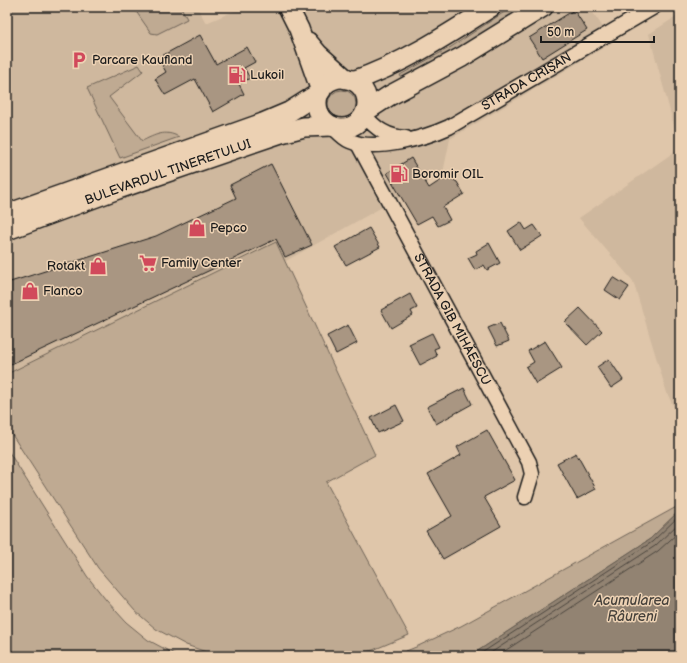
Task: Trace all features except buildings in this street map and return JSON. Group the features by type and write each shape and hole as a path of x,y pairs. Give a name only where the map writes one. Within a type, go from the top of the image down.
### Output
{"main road":[{"path":"288,7 299,29 320,92 317,99 319,112 326,122 332,126"},
{"name":"BULEVARDUL TINERETULUI","path":"7,214 263,123 289,112 320,92 325,85 331,81 338,79 349,80 388,67 418,52 491,7"},
{"name":"BULEVARDUL TINERETULUI","path":"7,230 118,189 281,133 304,127 332,126 339,128 356,124 365,113 389,96 462,57 543,7"},
{"path":"299,29 318,54 349,80 360,86 365,93 367,102 365,113"}],"street":[{"name":"STRADA CRIȘAN","path":"332,126 344,137 358,144 373,145 391,144 437,133 654,7"},
{"name":"STRADA CRIȘAN","path":"365,113 377,128 389,135 416,138"},
{"name":"STRADA GIB MIHĂESCU","path":"358,144 529,462 532,474 525,497"}],"shaded area":[{"path":"7,7 197,7 206,23 244,7 589,7 613,42 450,139 443,173 284,262 276,242 7,374"},
{"path":"133,7 181,7 187,19 157,34 151,33"},
{"path":"512,7 526,7 456,54 403,81 400,75 451,47"},
{"path":"680,14 680,148 649,34"},
{"path":"139,65 143,71 109,97 142,141 165,133 179,137 120,158 87,88"},
{"path":"342,90 348,91 352,94 355,98 355,110 352,114 348,117 342,118 336,117 332,114 329,110 328,104 329,98 332,94 336,91"},
{"path":"680,148 680,420 667,393 633,281 579,218"},
{"path":"276,242 375,455 326,482 409,635 373,650 351,656 218,656 186,645 156,629 135,611 98,568 7,427 7,374"},
{"path":"7,449 87,576 106,600 126,622 148,640 178,656 7,656"},
{"path":"680,505 680,510 650,539 470,656 394,656 461,626"}],"water":[{"name":"Acumularea Râureni","path":"680,510 680,656 470,656 650,539"}],"place":[{"name":"Parcare Kaufland","path":"79,60"},
{"name":"Lukoil","path":"237,75"},
{"name":"Boromir OIL","path":"399,174"},
{"name":"Pepco","path":"197,228"},
{"name":"Family Center","path":"148,263"},
{"name":"Rotakt","path":"98,266"},
{"name":"Flanco","path":"30,291"}]}
